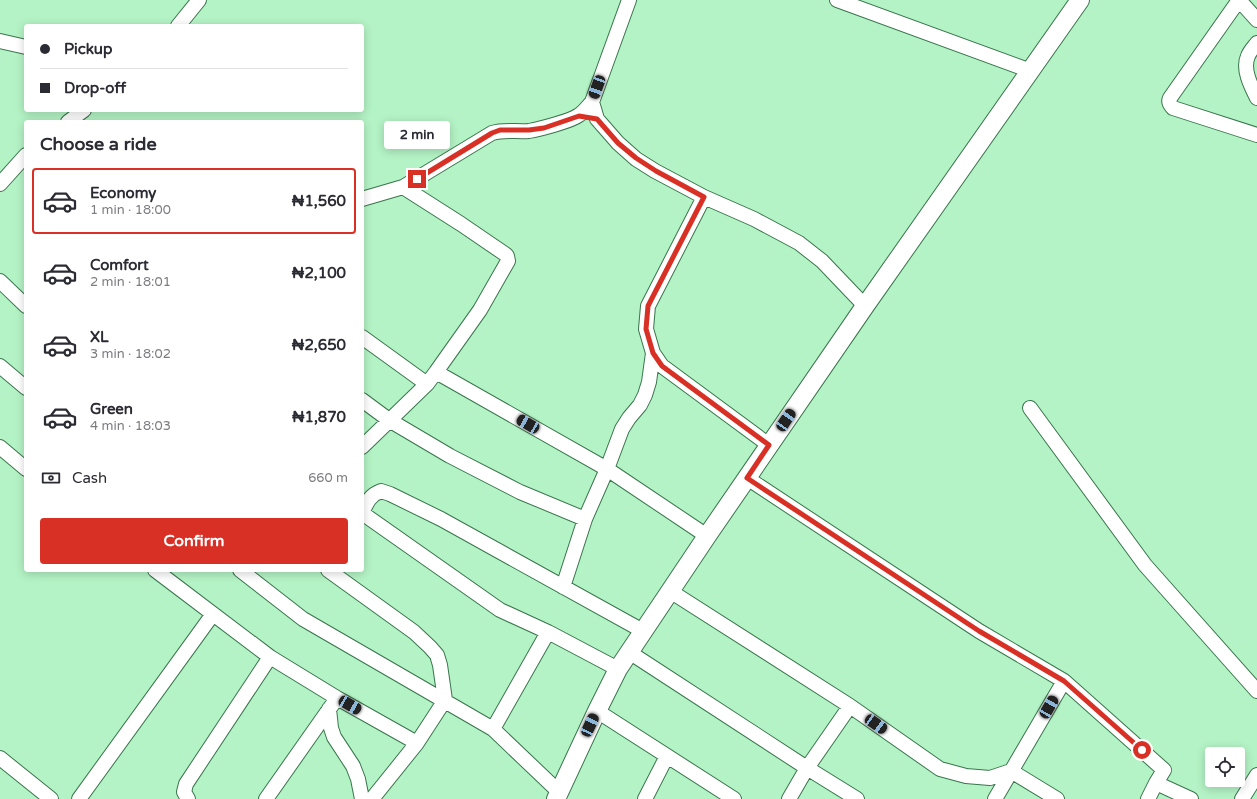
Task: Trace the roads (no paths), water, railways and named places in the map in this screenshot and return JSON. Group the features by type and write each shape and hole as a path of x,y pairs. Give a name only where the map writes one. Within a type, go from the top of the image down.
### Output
{"street":[{"path":"180,24 199,0"},
{"path":"364,198 403,187 492,133 500,130 529,130 544,128 579,116 592,102 629,0"},
{"path":"837,0 1031,71"},
{"path":"243,572 303,619 493,729 558,796 597,711 618,669 629,652 865,306 1080,0"},
{"path":"1257,20 1239,0 1169,101 1173,108 1257,135"},
{"path":"0,41 24,47"},
{"path":"1257,43 1247,57 1246,69 1250,85 1257,98"},
{"path":"592,102 597,119 618,143 636,158 656,171 704,197 754,219 800,243 822,262 865,306"},
{"path":"71,120 81,112"},
{"path":"579,116 597,119"},
{"path":"0,184 24,157"},
{"path":"364,445 427,384 480,310 508,261 505,254 403,187"},
{"path":"704,197 648,306 646,329 653,353 662,366 769,445"},
{"path":"0,281 24,304"},
{"path":"364,338 427,384"},
{"path":"563,587 585,519 607,469 622,429 629,418 640,406 645,395 649,382 653,353"},
{"path":"0,366 24,386"},
{"path":"436,372 607,469 707,536"},
{"path":"364,401 389,420 450,456 520,492 585,519"},
{"path":"1030,408 1145,565 1257,691"},
{"path":"0,447 24,467"},
{"path":"747,478 979,631 1064,681 1164,770 1148,799"},
{"path":"364,508 368,499 375,493 381,491 441,519 643,632"},
{"path":"364,514 500,610 548,632 618,669"},
{"path":"158,572 270,657 337,698 417,743"},
{"path":"331,572 414,632 437,655 440,665 445,700 417,743 372,799"},
{"path":"670,591 850,706 940,769 966,776 990,778 1012,771 1057,799"},
{"path":"79,799 213,614"},
{"path":"493,729 548,632"},
{"path":"629,652 857,799"},
{"path":"188,799 184,792 186,784 270,657"},
{"path":"995,799 1064,681"},
{"path":"266,799 337,698"},
{"path":"789,799 807,768 850,706"},
{"path":"329,709 331,728 334,737 353,766 358,779 362,799"},
{"path":"597,711 734,799"},
{"path":"645,799 667,756"},
{"path":"0,758 37,794 51,799"},
{"path":"1242,799 1257,775"},
{"path":"1156,783 1191,799"}]}
